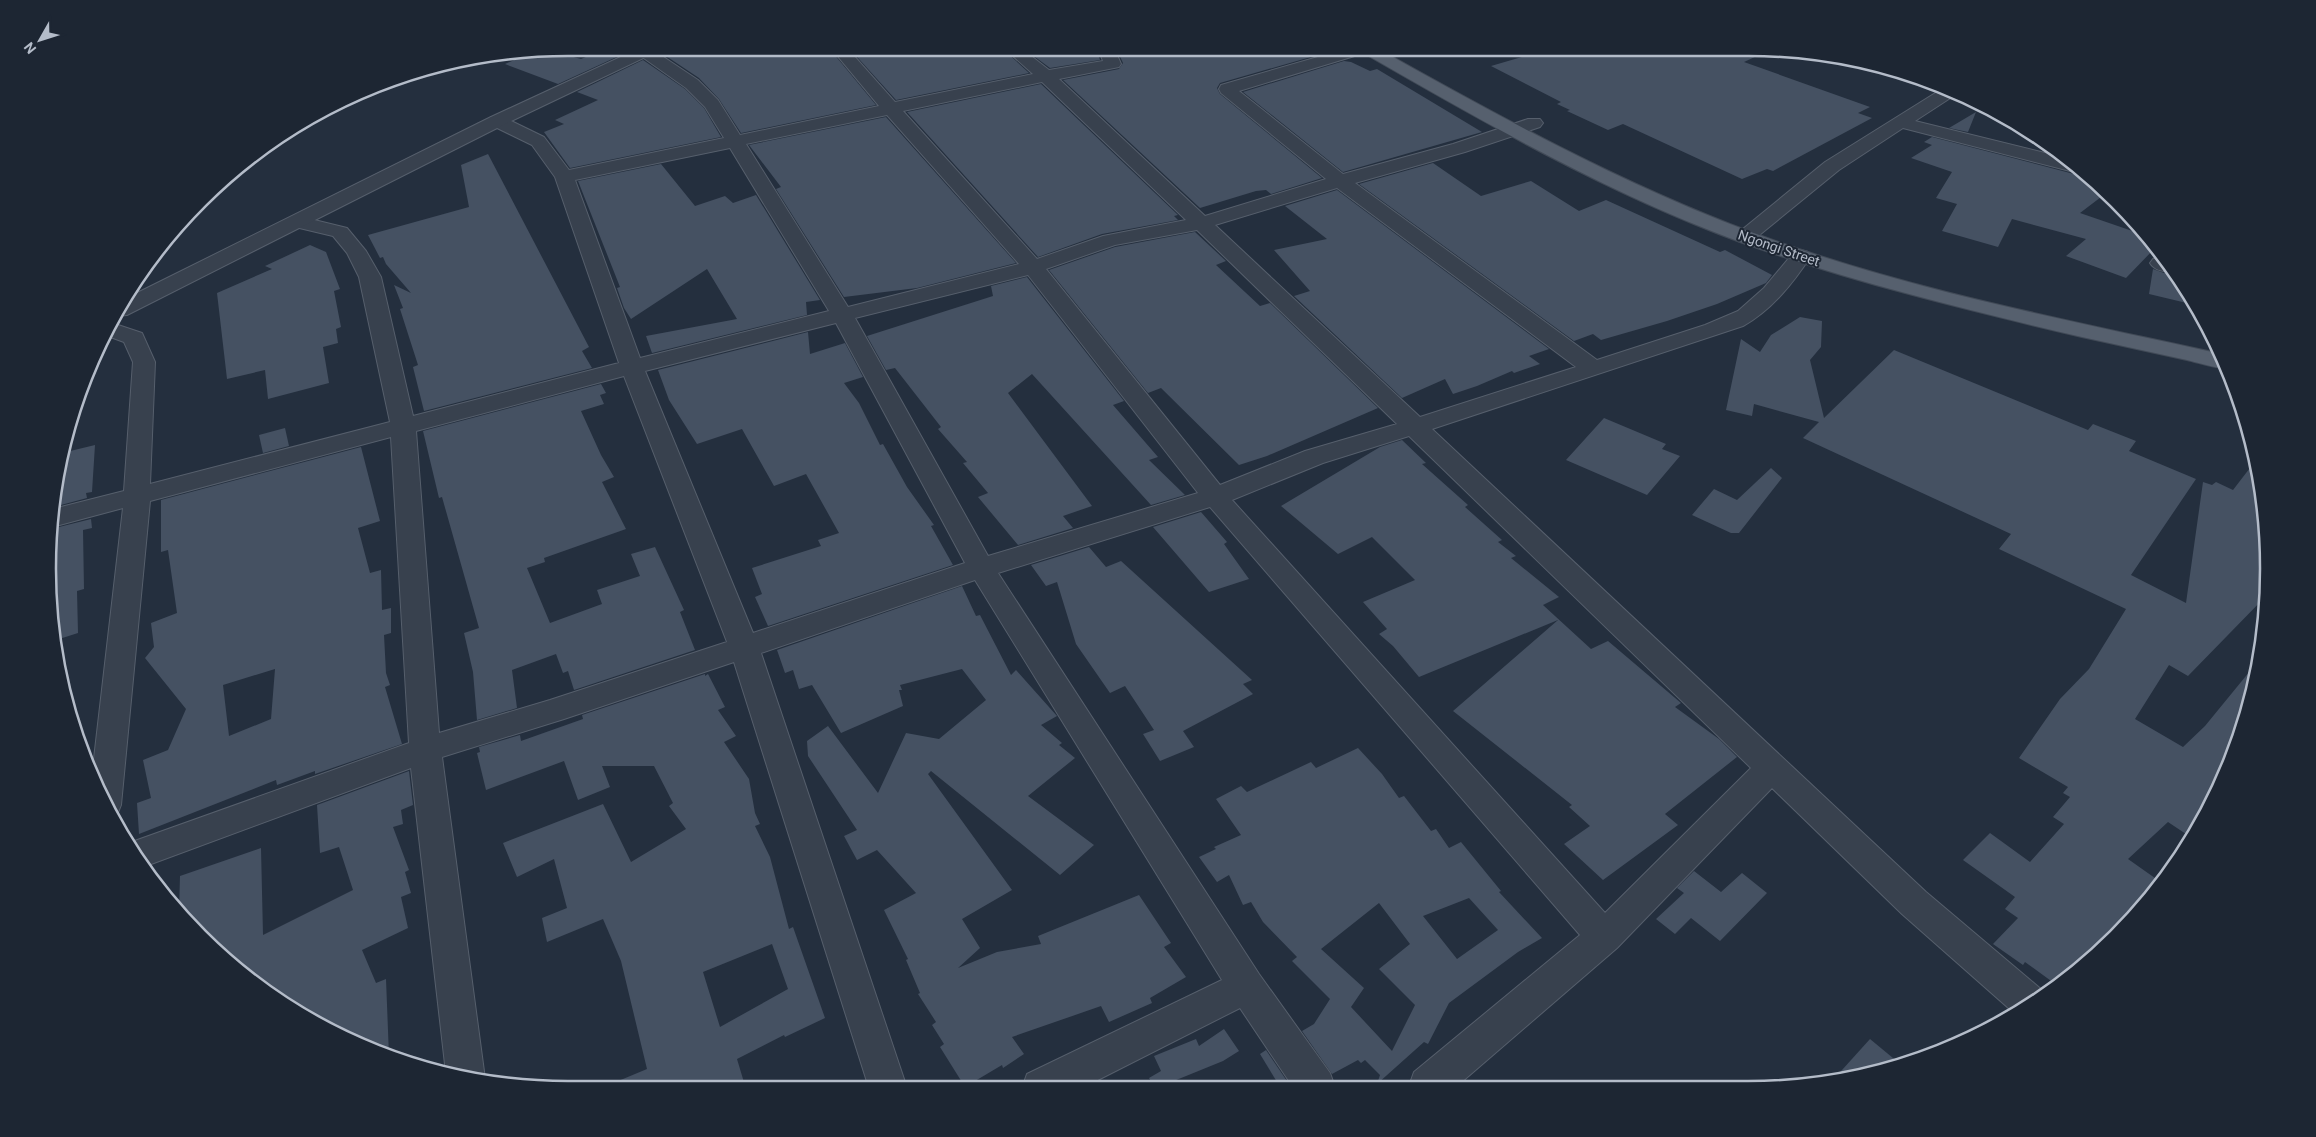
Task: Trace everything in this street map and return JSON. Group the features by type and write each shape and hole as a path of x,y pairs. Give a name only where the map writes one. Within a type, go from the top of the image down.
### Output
{"main road":[{"name":"Ngongi Street","path":"1380,56 1510,129 1665,205 1923,276 2077,314 2208,343"},
{"name":"Ngongi Street","path":"1412,56 1534,123 1801,256 1928,292 2215,360"}],"street":[{"path":"130,305 497,121 633,56"},
{"path":"657,56 692,84 712,104 842,314 981,568 1246,986 1312,1081"},
{"path":"846,56 1033,267 1215,497 1604,937"},
{"path":"1022,56 1046,76 1202,223 1914,903 2025,999"},
{"path":"564,177 892,110 1046,76 1113,64 1110,56"},
{"path":"1339,56 1227,89 1340,181 1594,369"},
{"path":"1752,230 1832,166 1944,95"},
{"path":"497,121 538,141 564,177 632,366 744,647 886,1081"},
{"path":"1899,122 2059,162"},
{"path":"59,516 632,366 1033,267 1110,240 1202,223 1340,181 1459,148 1510,129 1534,123"},
{"path":"298,222 340,232 356,251 370,277 403,427 425,750 465,1070"},
{"path":"143,853 425,750 554,711 981,568 1215,497 1314,457 1594,369 1736,320 1758,306 1772,294 1801,256"},
{"path":"107,790 137,497 144,362 134,338 115,331"},
{"path":"1434,1081 1604,937 1772,768"},
{"path":"1054,1081 1246,986"}],"building":[{"path":"570,56 581,59 588,56 619,56 558,84 505,64 516,59 535,57"},
{"path":"666,56 836,56 876,105 741,133 719,99 699,78"},
{"path":"856,56 1011,56 1029,73 896,100"},
{"path":"1034,56 1099,56 1100,60 1050,68"},
{"path":"1120,56 1314,56 1220,83 1217,88 1220,94 1322,178 1271,194 1266,190 1256,191 1200,208 1063,80 1119,69 1123,63"},
{"path":"1525,56 1756,56 1744,62 1870,107 1858,113 1872,118 1773,171 1767,169 1742,179 1623,124 1608,130 1567,111 1570,110 1557,104 1561,102 1491,66"},
{"path":"643,60 685,89 704,108 721,137 570,168 544,132 564,124 555,120 598,100 577,92"},
{"path":"1344,61 1351,62 1370,71 1377,69 1482,132 1343,172 1243,92"},
{"path":"1041,84 1178,215 1174,216 1178,220 1102,234 1038,257 907,112"},
{"path":"1976,112 1968,132 1949,128"},
{"path":"886,117 1016,263 917,288 844,297 776,189 781,187 749,145"},
{"path":"1932,137 2074,174 2101,197 2080,213 2133,231 2150,253 2126,278 2066,256 2086,239 2012,219 1998,247 1942,231 1957,204 1936,198 1952,172 1911,158 1932,145 1924,142"},
{"path":"488,154 589,347 582,351 592,368 424,411 413,367 418,365 400,309 403,308 394,285 411,293 386,264 383,257 380,258 368,235 469,207 461,165"},
{"path":"1433,163 1481,196 1531,181 1579,211 1606,200 1720,252 1725,250 1772,275 1766,283 1717,304 1667,321 1601,340 1593,334 1574,341 1359,184"},
{"path":"661,164 695,206 725,196 733,203 756,195 820,300 806,302 807,315 652,353 646,336 737,319 707,269 631,319 624,308 617,288 620,287 578,181"},
{"path":"1337,190 1549,349 1529,356 1540,364 1514,373 1512,371 1453,394 1445,379 1402,398 1294,296 1310,291 1274,250 1327,239 1285,206"},
{"path":"1195,232 1226,261 1216,265 1260,306 1270,303 1378,408 1267,456 1239,465 1161,388 1148,393 1049,270 1115,247"},
{"path":"310,245 326,252 340,289 334,291 341,327 336,329 338,343 323,347 329,383 268,399 265,370 227,379 217,293 272,269 265,266"},
{"path":"2153,269 2165,273 2185,303 2149,294"},
{"path":"1027,277 1124,401 1113,405 1158,457 1149,460 1185,495 1151,505 1032,374 1008,393 1092,506 1063,516 1073,528 1018,545 978,497 988,493 963,463 967,462 938,429 941,427 895,368 886,370 867,336 993,296 991,286"},
{"path":"1800,317 1822,321 1821,347 1810,360 1824,418 1894,350 2088,430 2093,424 2136,441 2129,451 2196,479 2131,575 2186,603 2203,482 2212,485 2216,482 2233,490 2250,468 2259,535 2259,603 2188,676 2169,665 2135,719 2183,747 2205,726 2249,672 2233,733 2221,765 2185,834 2168,822 2128,859 2155,878 2154,880 2110,931 2085,954 2051,981 2025,962 2023,965 1993,944 2018,918 2005,909 2015,897 1963,860 1990,833 2030,862 2064,824 2053,817 2070,797 2063,793 2068,787 2019,758 2060,699 2089,669 2126,609 1999,549 2011,534 1803,438 1819,422 1754,404 1752,416 1726,410 1741,339 1760,352 1771,335"},
{"path":"808,332 810,354 845,343 863,377 844,383 859,403 880,445 883,444 907,487 934,525 931,526 953,565 768,626 755,597 762,594 752,568 821,546 818,540 839,533 806,474 774,486 742,429 697,444 669,400 658,370"},
{"path":"601,384 606,393 600,395 604,404 581,411 601,455 614,477 602,482 626,529 544,558 545,562 527,568 550,623 602,604 597,590 640,576 631,554 655,547 684,610 680,612 695,650 574,690 568,671 563,673 556,654 512,670 517,708 477,720 473,672 464,633 479,628 442,497 439,498 423,431"},
{"path":"1604,418 1666,444 1662,449 1680,456 1647,495 1566,460"},
{"path":"285,428 289,446 263,453 259,435"},
{"path":"1402,440 1426,463 1422,464 1468,505 1465,507 1502,540 1498,542 1516,556 1511,558 1559,597 1543,605 1591,649 1608,641 1681,703 1675,707 1719,739 1737,757 1665,814 1678,825 1603,880 1564,844 1590,826 1569,807 1572,805 1453,711 1558,620 1419,677 1393,646 1379,634 1387,629 1363,602 1415,580 1372,537 1338,554 1281,506 1380,447"},
{"path":"95,445 92,492 86,493 87,498 61,505 66,469 70,451"},
{"path":"361,447 380,521 358,528 370,573 381,570 382,610 391,608 391,633 384,635 386,673 390,685 385,687 402,744 277,785 276,780 139,834 137,803 151,798 143,760 168,750 186,709 145,658 154,647 151,623 177,613 168,550 161,552 161,500","holes":["275,669 271,719 229,736 223,685"]},
{"path":"1771,468 1782,478 1739,533 1731,533 1692,515 1714,489 1737,500"},
{"path":"1201,512 1227,542 1224,544 1249,579 1209,592 1153,527"},
{"path":"91,519 92,528 83,530 84,589 77,591 78,633 61,638 57,602 58,527"},
{"path":"1089,547 1106,567 1121,561 1252,680 1243,684 1253,694 1183,731 1194,747 1160,761 1143,734 1154,730 1125,686 1110,693 1076,644 1057,582 1046,586 1031,565"},
{"path":"962,586 976,616 980,615 1011,675 1016,670 1057,716 1041,725 1062,743 1059,745 1075,758 1028,796 1094,845 1060,875 931,771 928,774 1012,890 962,919 980,948 958,968 997,952 1041,944 1038,936 1139,895 1171,943 1164,947 1186,977 1150,998 1152,1003 1109,1022 1101,1006 1012,1037 1024,1054 1003,1068 1002,1065 975,1081 961,1081 940,1047 944,1044 932,1025 936,1022 918,994 920,993 906,960 908,959 884,910 916,893 877,850 857,860 844,836 857,830 808,756 807,741 828,726 878,793 906,733 939,739 986,700 962,669 900,685 902,690 899,690 903,706 841,733 812,685 799,689 793,670 785,673 777,650"},
{"path":"705,674 705,676 708,674 725,707 718,710 736,736 724,742 749,779 755,813 760,824 755,826 770,857 789,929 793,927 825,1018 785,1037 784,1035 737,1059 744,1081 618,1081 647,1069 621,961 603,919 547,942 542,918 567,908 554,859 517,877 503,843 603,804 631,862 686,829 669,806 673,803 654,766 602,766 610,787 578,800 564,761 486,790 477,753 480,752 479,747 520,735 521,741 583,719 582,715","holes":["772,944 788,989 720,1027 703,972"]},
{"path":"1358,748 1382,774 1399,798 1404,796 1431,831 1436,829 1449,848 1461,842 1501,891 1499,892 1542,938 1518,952 1449,1003 1428,1044 1424,1042 1380,1081 1378,1081 1380,1075 1365,1060 1361,1063 1358,1060 1332,1074 1302,1031 1314,1024 1330,999 1292,961 1297,957 1263,922 1251,902 1243,905 1229,875 1217,882 1199,857 1216,849 1214,847 1241,835 1216,799 1241,786 1247,792 1311,762 1316,768","holes":["1469,898 1498,930 1457,959 1423,916","1379,903 1410,944 1379,969 1415,1005 1392,1051 1351,1007 1364,988 1321,949"]},
{"path":"409,771 413,805 401,810 403,824 393,827 409,870 405,872 411,893 401,897 408,928 362,950 376,983 386,979 389,1048 342,1028 284,994 231,954 206,931 179,901 180,876 261,848 263,935 353,890 339,847 320,853 317,805"},
{"path":"1694,871 1721,892 1742,873 1767,893 1720,941 1691,918 1675,934 1656,919 1684,893 1677,888"},
{"path":"1224,1029 1239,1051 1223,1061 1174,1081 1151,1081 1149,1078 1161,1071 1154,1056 1196,1039 1199,1046"},
{"path":"1870,1039 1894,1059 1847,1071 1840,1072"},
{"path":"1266,1050 1287,1081 1276,1081 1260,1054"}]}
